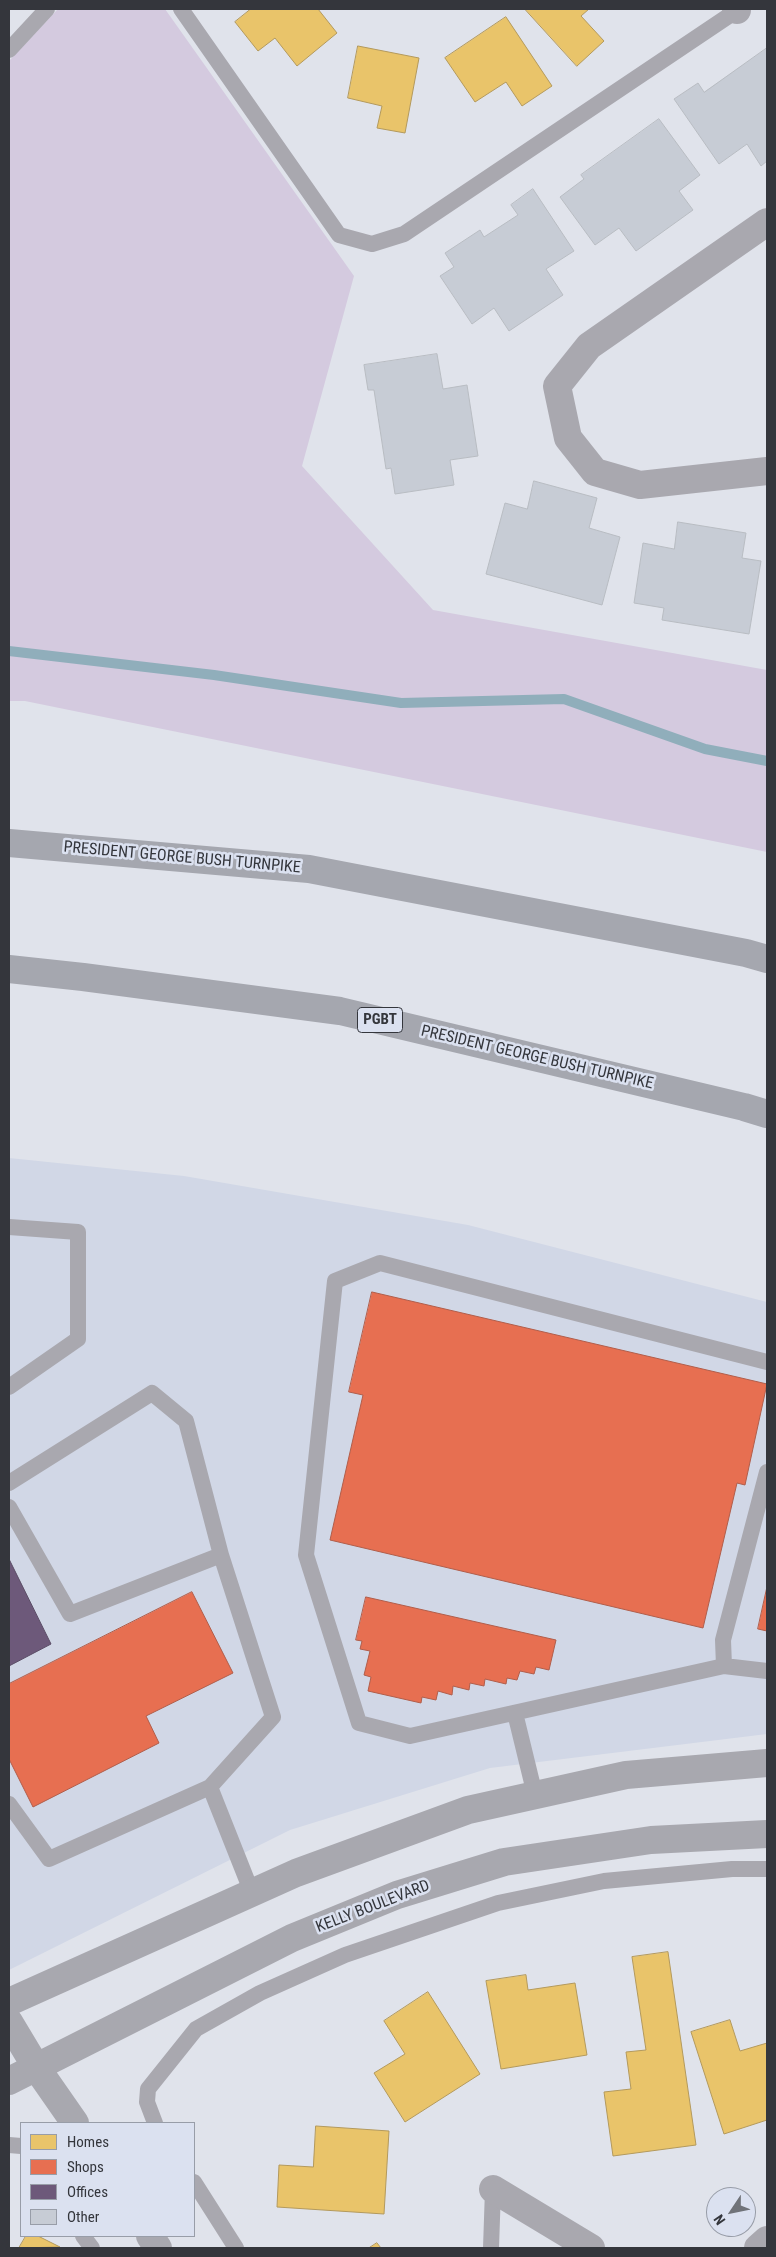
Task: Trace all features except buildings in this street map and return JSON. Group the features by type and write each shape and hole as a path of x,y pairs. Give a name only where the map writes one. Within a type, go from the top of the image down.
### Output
{"highway":[{"name":"PRESIDENT GEORGE BUSH TURNPIKE","path":"9,842 309,869 746,952 767,960"},
{"name":"PRESIDENT GEORGE BUSH TURNPIKE","path":"9,969 83,976 340,1010 767,1114"}],"main road":[{"path":"9,2002 296,1873 468,1810 626,1775 767,1763"},
{"name":"KELLY BOULEVARD","path":"9,2081 292,1938 398,1895 504,1862 651,1840 767,1834"},
{"path":"9,2022 36,2068 74,2122"},
{"path":"151,2237 158,2248"}],"street":[{"path":"767,222 589,346 557,386 568,438 595,472 640,485 767,471"},
{"path":"492,2189 591,2248"},
{"path":"758,2248 767,2240"}],"lane":[{"path":"9,50 47,9"},
{"path":"181,9 340,235 372,244 404,234 737,9"},
{"path":"9,1226 78,1232 78,1339 9,1388"},
{"path":"767,1362 380,1263 335,1281 306,1555 359,1723 410,1736 724,1666 767,1671"},
{"path":"9,1483 152,1393 186,1421 221,1555 273,1717 210,1787 49,1859 9,1804"},
{"path":"724,1666 723,1640 767,1472"},
{"path":"9,1507 70,1614 221,1555"},
{"path":"515,1712 535,1795"},
{"path":"210,1787 252,1893"},
{"path":"155,2122 146,2102 148,2089 196,2029 260,1994 345,1955 498,1903 604,1881 732,1869 767,1869"},
{"path":"195,2184 236,2248"},
{"path":"491,2248 492,2189"},
{"path":"84,2237 92,2248"}],"shaded area":[{"path":"58,9 165,9 354,276 302,466 433,610 767,670 767,852 25,701 9,701 9,61"},
{"path":"9,1158 184,1176 468,1225 767,1302 767,1734 490,1768 290,1830 9,1970"}],"waterway":[{"path":"9,651 214,675 401,703 564,699 705,749 767,761"}]}
